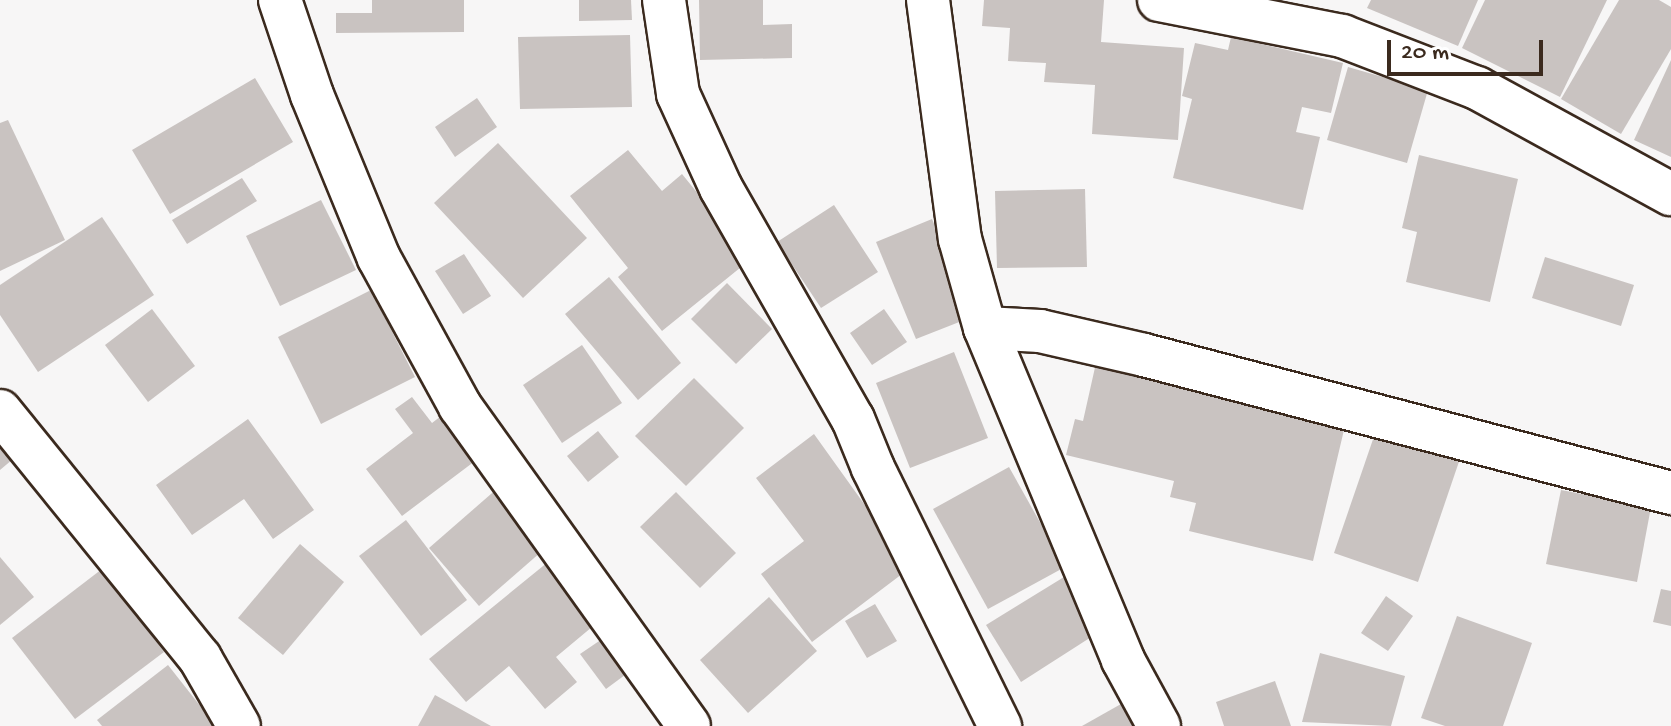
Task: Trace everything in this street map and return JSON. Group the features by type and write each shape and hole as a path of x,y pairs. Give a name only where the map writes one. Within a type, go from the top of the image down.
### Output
{"street":[{"path":"280,0 312,95 379,258 460,406 689,726"},
{"path":"664,0 678,94 721,188 853,419 1000,726"},
{"path":"928,0 960,239 985,328 1123,660 1159,726"},
{"path":"1159,0 1342,36 1477,88 1671,194"},
{"path":"985,328 1040,331 1144,355 1671,493"},
{"path":"0,411 200,658 239,726"}],"building":[{"path":"372,0 464,0 464,32 336,33 336,13 372,13"},
{"path":"579,0 631,0 632,20 579,21"},
{"path":"699,0 763,0 763,25 792,24 792,58 700,60"},
{"path":"984,0 1104,0 1101,42 1184,48 1178,140 1092,134 1095,85 1044,82 1046,63 1008,61 1010,28 982,26"},
{"path":"1371,0 1478,0 1458,46 1367,8"},
{"path":"1485,0 1607,0 1560,97 1462,48"},
{"path":"1619,0 1659,0 1671,7 1671,49 1621,134 1561,99"},
{"path":"630,35 632,107 520,109 518,37"},
{"path":"1231,37 1343,63 1331,113 1302,107 1296,132 1320,137 1303,210 1173,178 1192,99 1182,96 1195,43 1228,50"},
{"path":"1671,60 1671,157 1634,140"},
{"path":"1348,67 1428,90 1407,163 1327,140"},
{"path":"255,78 293,142 170,214 132,150"},
{"path":"477,98 497,127 455,157 435,127"},
{"path":"8,120 65,240 0,271 0,123"},
{"path":"498,143 587,238 523,298 434,203"},
{"path":"628,150 662,191 682,174 751,259 662,331 618,277 628,268 570,196"},
{"path":"1419,155 1518,179 1490,302 1406,282 1417,232 1402,228"},
{"path":"242,178 257,201 187,244 172,220"},
{"path":"1085,189 1087,267 997,268 995,191"},
{"path":"321,200 356,270 280,306 246,236"},
{"path":"834,205 878,272 821,308 777,242"},
{"path":"102,217 154,295 38,372 0,315 0,285"},
{"path":"932,219 972,317 916,339 876,242"},
{"path":"464,254 491,296 463,314 435,271"},
{"path":"1545,257 1634,285 1621,326 1532,298"},
{"path":"609,277 681,363 638,400 565,314"},
{"path":"727,283 772,329 736,364 691,319"},
{"path":"371,290 415,377 321,424 278,337"},
{"path":"152,309 195,366 148,402 105,345"},
{"path":"884,309 907,342 872,365 850,333"},
{"path":"582,345 622,403 562,443 523,385"},
{"path":"954,352 988,438 910,468 876,383"},
{"path":"1098,354 1348,413 1313,561 1189,531 1196,503 1170,497 1174,481 1066,455 1075,419 1083,421"},
{"path":"694,378 744,428 686,486 635,436"},
{"path":"412,397 432,423 445,413 479,458 402,516 366,469 413,433 395,409"},
{"path":"1381,416 1465,444 1418,582 1334,553"},
{"path":"248,419 314,510 273,539 244,499 192,535 156,485"},
{"path":"0,430 19,454 0,470"},
{"path":"598,431 619,457 588,482 567,456"},
{"path":"814,434 910,568 812,642 761,574 804,541 756,478"},
{"path":"1009,467 1065,567 988,609 933,509"},
{"path":"499,487 549,545 479,606 429,548"},
{"path":"1561,490 1651,507 1637,582 1546,564"},
{"path":"676,492 736,553 700,588 640,527"},
{"path":"406,520 467,600 421,636 359,556"},
{"path":"300,544 344,582 283,655 238,618"},
{"path":"0,557 34,597 0,625"},
{"path":"548,562 598,622 556,657 577,682 545,709 509,666 466,702 429,659"},
{"path":"102,569 164,652 75,719 12,638"},
{"path":"1064,577 1099,632 1021,682 986,625"},
{"path":"1661,589 1671,591 1671,626 1653,622"},
{"path":"1386,596 1413,616 1388,651 1361,633"},
{"path":"769,597 817,651 748,713 700,660"},
{"path":"875,604 897,641 867,658 845,621"},
{"path":"1457,616 1532,643 1503,726 1445,726 1421,718"},
{"path":"608,635 633,669 606,689 580,654"},
{"path":"1320,653 1405,676 1391,726 1302,722"},
{"path":"168,665 216,726 102,726 97,720"},
{"path":"1275,681 1291,726 1224,726 1216,702"},
{"path":"435,695 491,726 418,726"},
{"path":"1121,704 1134,726 1082,726"}]}
